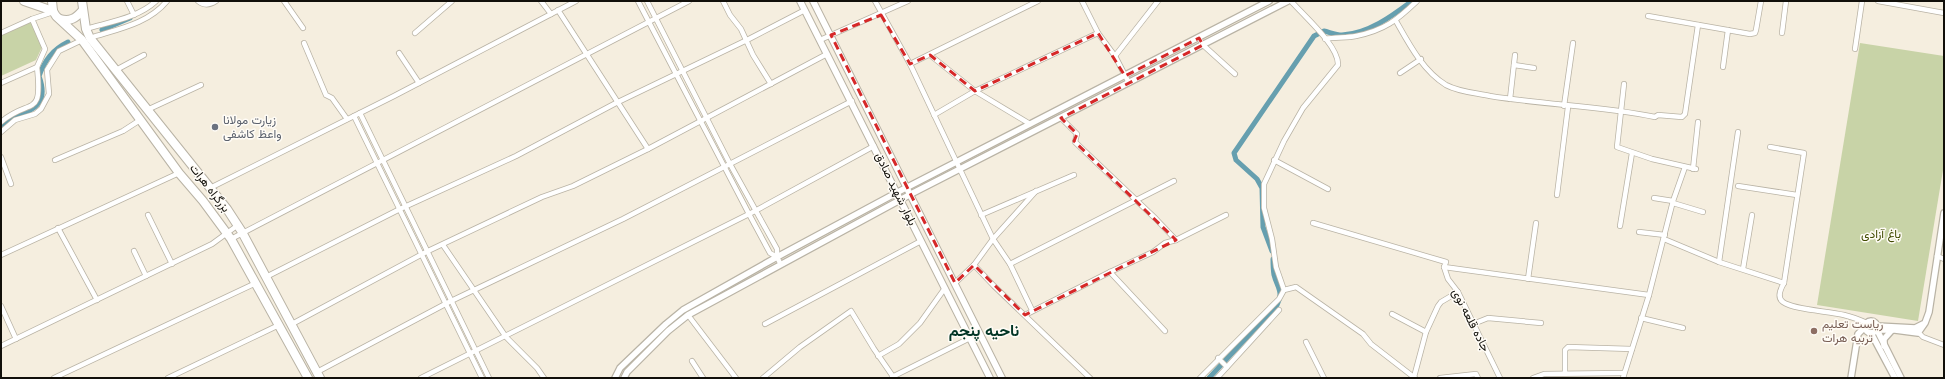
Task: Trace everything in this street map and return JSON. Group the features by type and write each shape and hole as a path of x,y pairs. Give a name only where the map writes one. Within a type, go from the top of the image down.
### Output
{"highway":[{"path":"24,1 53,11 52,1"},
{"name":"بزرگراه هرات","path":"82,1 82,11 86,29 90,38 210,188 240,228 318,375"},
{"name":"بزرگراه هرات","path":"53,11 82,40 179,173 203,201 229,236 308,378"},
{"path":"59,18 69,20 74,19 82,11"},
{"path":"271,311 281,306"}],"main road":[{"name":"بلوار شهید صادق","path":"800,1 898,192 990,378"},
{"name":"بلوار شهید صادق","path":"813,1 1002,378"}],"street":[{"path":"127,1 134,15"},
{"path":"86,29 134,15 146,10 155,1 161,8"},
{"path":"90,38 146,19 161,8 167,1"},
{"path":"198,1 202,5 209,5 216,1"},
{"path":"284,1 303,28"},
{"path":"415,33 452,1"},
{"path":"541,1 551,14"},
{"path":"210,188 419,83 576,1"},
{"path":"638,1 723,167 770,253 777,257"},
{"path":"647,1 730,164 777,249 777,257 780,263"},
{"path":"1,346 229,236 240,228 378,163 689,1"},
{"path":"724,1 730,15 741,28 753,55 771,84"},
{"path":"875,1 910,64 981,215 993,239 1010,264 1032,310"},
{"path":"820,40 908,1"},
{"path":"910,64 1038,1"},
{"path":"1082,1 1098,33 1115,56 1129,83"},
{"path":"1115,56 1158,1"},
{"path":"615,378 626,363 666,324 683,310 777,257 907,187 1269,1"},
{"path":"624,378 627,372 668,331 688,315 780,263 911,194 1289,1 1322,34 1338,56 1338,65 1303,108 1274,160 1264,184 1264,208 1272,239 1276,267 1284,290"},
{"path":"1325,39 1355,36 1396,21 1418,1"},
{"path":"1648,16 1750,34 1754,33 1761,1"},
{"path":"1782,33 1786,1"},
{"path":"1855,49 1862,1"},
{"path":"1878,1 1944,13"},
{"path":"558,10 616,103 648,149"},
{"path":"266,277 400,209 516,156 616,103 747,40 805,10"},
{"path":"1,33 53,11"},
{"path":"1,122 9,115 29,108 37,100 39,88 37,67 46,49 32,19"},
{"path":"1396,21 1413,51 1436,78 1447,86 1460,90 1510,99 1566,106 1620,110 1655,117 1658,115 1682,117 1685,114 1698,25"},
{"path":"1723,67 1728,30"},
{"path":"934,115 975,91 1098,33"},
{"path":"1199,38 1203,45 1235,74"},
{"path":"1,132 15,120 35,114 41,109 49,94 47,70 59,51 82,40"},
{"path":"304,43 326,95 332,98 347,119"},
{"path":"1557,195 1573,43"},
{"path":"400,54 419,83"},
{"path":"292,324 428,251 542,197 573,186 648,149 827,54"},
{"path":"116,70 144,55"},
{"path":"930,55 975,91 1030,124"},
{"path":"1510,99 1515,55"},
{"path":"1400,73 1421,59"},
{"path":"1514,65 1534,68"},
{"path":"1,83 37,67"},
{"path":"1624,84 1617,147 1632,153 1694,169 1698,122"},
{"path":"147,110 201,86"},
{"path":"318,375 474,289 623,219 852,101"},
{"path":"360,113 489,378"},
{"path":"354,116 482,378"},
{"path":"1061,118 1078,134 1075,142 1136,199 1176,240"},
{"path":"55,160 123,131 140,120"},
{"path":"1719,262 1738,132"},
{"path":"422,378 755,211 874,146"},
{"path":"1770,147 1804,153 1784,283 1780,289 1780,297 1783,302 1796,306 1844,315 1866,325"},
{"path":"1620,226 1632,153"},
{"path":"1,157 11,184"},
{"path":"1274,160 1328,189"},
{"path":"1533,378 1544,374 1565,373 1623,376 1648,294 1673,202 1685,167"},
{"path":"1,255 179,173"},
{"path":"981,215 1074,174"},
{"path":"1010,264 1174,181"},
{"path":"1738,186 1797,195"},
{"path":"955,283 974,265 993,239 1036,190"},
{"path":"1654,198 1673,202 1703,212"},
{"path":"1877,328 1916,330 1925,323 1929,312 1944,213"},
{"path":"148,215 172,264"},
{"path":"1025,315 1032,310 1153,252 1165,243 1176,240 1226,215"},
{"path":"1743,269 1752,215"},
{"path":"1313,223 1445,265 1528,279 1648,294"},
{"path":"1528,279 1536,223"},
{"path":"58,228 97,300"},
{"path":"229,236 240,228"},
{"path":"1639,232 1664,237 1719,262 1784,283"},
{"path":"765,324 921,240"},
{"path":"443,245 506,337 537,368 544,378"},
{"path":"134,251 146,276"},
{"path":"1937,256 1944,259"},
{"path":"974,265 1090,378"},
{"name":"جاده قلعه نوی","path":"1445,265 1448,279 1458,292 1500,378"},
{"path":"1110,272 1165,331"},
{"path":"54,378 256,283"},
{"path":"1200,378 1218,358 1278,299 1284,290 1296,287 1302,290 1310,299 1363,334 1371,344 1415,377 1426,332 1441,302 1458,292"},
{"path":"878,356 899,344 920,323 945,288"},
{"path":"1,306 16,339"},
{"path":"1217,378 1280,310"},
{"path":"763,378 800,348 851,312 892,378 970,338"},
{"path":"1392,314 1426,332"},
{"path":"688,315 736,378"},
{"path":"1474,324 1488,318 1541,323"},
{"path":"1641,318 1683,328"},
{"path":"1851,378 1858,334 1872,321 1877,328 1884,346 1901,378"},
{"path":"168,378 279,325"},
{"path":"1866,325 1867,331 1871,333 1896,378"},
{"path":"1871,333 1877,328 1916,330 1923,337 1944,345"},
{"path":"1884,346 1884,339 1887,334 1895,330"},
{"path":"1306,342 1324,378"},
{"path":"1565,373 1565,350 1568,347 1632,348"},
{"path":"1218,358 1227,367"},
{"path":"692,361 703,378"},
{"path":"1440,378 1476,374 1478,378"}],"highlighted area":[{"path":"881,15 910,64 930,55 975,91 1098,33 1125,76 1199,38 1203,45 1061,118 1077,134 1074,141 1176,240 1025,315 974,265 955,283 831,35"}],"green space":[{"path":"31,22 42,47 36,60 1,76 1,35"},
{"name":"باغ آزادی","path":"1860,43 1944,56 1944,164 1918,321 1817,305"}],"waterway":[{"path":"1272,251 1263,227 1262,188 1257,179 1236,160 1234,153 1314,36 1324,31 1342,35 1352,34 1370,28 1388,18 1412,1"},
{"path":"102,30 130,18"},
{"path":"1,125 33,108 38,103 42,97 42,88 39,76 44,65 53,52 68,42"},
{"path":"1209,378 1277,305 1280,293 1274,275 1273,259"}],"place":[{"name":"زیارت مولانا واعظ کاشفی","path":"215,127"},
{"name":"ریاست تعلیم تربیه هرات","path":"1814,331"}],"district":[{"name":"ناحیه پنجم","path":"984,330"}]}
